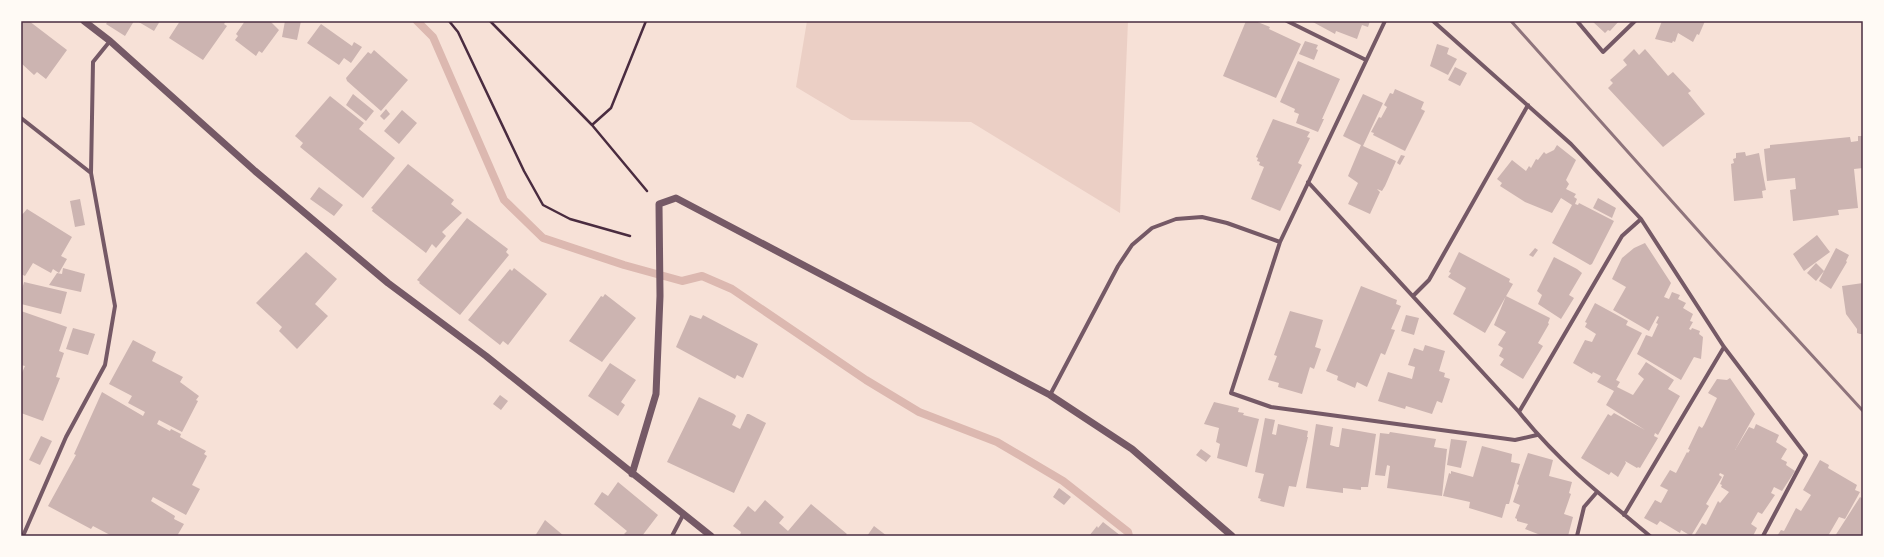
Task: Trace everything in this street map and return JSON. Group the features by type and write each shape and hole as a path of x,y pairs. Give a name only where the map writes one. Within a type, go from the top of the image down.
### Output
{"street":[{"path":"84,21 110,41 256,172 388,283 486,356 711,536"},
{"path":"1287,21 1366,60"},
{"path":"1386,21 1280,242 1231,393 1271,407 1515,440 1537,435"},
{"path":"1433,21 1571,144 1641,219 1724,347 1806,455 1763,536"},
{"path":"1577,21 1603,52 1635,21"},
{"path":"23,536 66,437 106,365 115,306 91,173 94,62 110,41"},
{"path":"1413,296 1429,280 1528,105"},
{"path":"21,118 91,173"},
{"path":"1308,182 1519,412 1537,435 1597,492 1650,536"},
{"path":"632,474 656,394 660,296 658,265 659,204 676,198 1050,395 1132,449 1232,536"},
{"path":"1050,395 1118,266 1132,245 1152,228 1176,219 1202,217 1227,223 1280,242"},
{"path":"1519,412 1622,236 1641,219"},
{"path":"1624,515 1724,347"},
{"path":"1577,536 1584,507 1597,492"},
{"path":"672,536 683,515"}],"path":[{"path":"449,21 458,32 518,158 543,205 570,219 630,236"},
{"path":"490,21 592,126 659,204"},
{"path":"592,126 611,108 646,21"}],"shaded area":[{"path":"807,21 1128,21 1120,213 971,122 851,120 796,87"}],"building":[{"path":"21,21 29,21 67,50 46,79 37,72 34,75 21,63"},
{"path":"108,21 134,21 125,36 106,24"},
{"path":"137,21 160,21 154,31"},
{"path":"180,21 226,21 224,24 227,26 203,60 169,38"},
{"path":"245,21 270,21 279,30 262,53 259,51 256,56 235,40 238,36 236,34"},
{"path":"285,21 301,21 297,40 282,37"},
{"path":"1246,21 1255,21 1270,27 1269,29 1301,44 1276,98 1223,76"},
{"path":"1311,21 1370,21 1368,27 1362,25 1357,39 1336,31 1335,34"},
{"path":"1592,21 1619,21 1610,31 1608,30 1605,33"},
{"path":"1662,21 1705,21 1699,35 1697,34 1693,42 1678,33 1675,42 1673,41 1672,43 1655,39"},
{"path":"321,24 352,46 354,42 362,47 351,63 344,58 339,65 307,43"},
{"path":"1305,41 1318,45 1316,49 1318,50 1314,60 1299,54"},
{"path":"1437,44 1449,48 1447,54 1457,59 1448,75 1430,66"},
{"path":"1634,49 1639,55 1645,49 1668,76 1673,72 1691,91 1688,93 1705,114 1663,147 1608,88 1613,83 1610,80 1627,65 1623,60"},
{"path":"374,50 408,80 381,111 347,81 346,78 368,52 371,54"},
{"path":"1298,61 1340,79 1322,119 1324,119 1318,132 1296,123 1299,114 1294,112 1295,109 1280,102"},
{"path":"1455,67 1467,73 1460,86 1448,80"},
{"path":"1395,89 1424,102 1421,109 1425,111 1405,151 1373,135 1374,133 1371,132 1379,117 1381,118 1387,107 1384,105 1390,93 1393,94"},
{"path":"353,94 374,111 366,121 346,105"},
{"path":"1363,94 1383,103 1363,146 1396,161 1382,191 1377,189 1380,192 1370,214 1348,204 1358,183 1348,176 1361,145 1343,136"},
{"path":"330,96 364,123 359,129 395,158 363,198 300,147 303,143 295,136"},
{"path":"386,109 390,114 384,120 380,116"},
{"path":"402,110 417,123 399,144 384,131"},
{"path":"1273,119 1310,132 1307,137 1310,138 1298,163 1302,165 1280,211 1251,199 1264,167 1259,165 1260,162 1257,161 1258,158 1256,157"},
{"path":"1858,136 1863,136 1863,168 1854,169 1858,208 1838,210 1839,215 1793,221 1790,190 1796,189 1795,178 1767,181 1764,149 1770,148 1770,145 1850,137 1851,142 1858,141"},
{"path":"1557,145 1576,160 1566,180 1569,184 1566,189 1576,194 1574,197 1577,199 1575,204 1578,205 1579,203 1614,221 1592,264 1590,265 1552,243 1572,205 1561,198 1552,213 1525,202 1500,186 1502,183 1497,179 1512,160 1526,171 1529,166 1531,168 1536,159 1538,160 1544,152 1546,154 1554,150"},
{"path":"1745,152 1746,156 1759,153 1766,190 1762,191 1763,198 1734,201 1731,164 1734,163 1733,159 1736,158 1736,153"},
{"path":"1401,155 1405,156 1400,165 1397,163"},
{"path":"408,164 454,200 451,204 462,213 442,232 446,236 436,248 432,244 426,253 372,211 373,209 371,208"},
{"path":"319,187 343,205 334,216 310,199"},
{"path":"1598,198 1616,208 1612,218 1593,208"},
{"path":"80,199 85,225 75,227 70,201"},
{"path":"27,209 72,237 61,256 67,259 59,273 53,269 51,273 33,263 25,276 21,274 21,216"},
{"path":"467,218 508,249 506,252 509,255 460,315 417,280"},
{"path":"1817,235 1830,252 1804,271 1793,254"},
{"path":"1645,243 1671,283 1664,297 1669,299 1672,292 1680,295 1678,299 1686,303 1683,308 1693,314 1690,321 1693,322 1689,329 1691,330 1692,328 1700,331 1699,334 1703,337 1701,359 1694,357 1681,380 1637,354 1646,335 1652,337 1658,324 1656,323 1659,317 1657,316 1649,331 1613,310 1626,287 1612,279 1622,258 1634,248"},
{"path":"1535,248 1538,250 1533,257 1529,255"},
{"path":"1836,248 1849,255 1846,261 1847,262 1831,289 1819,281"},
{"path":"306,252 337,279 315,304 328,316 297,349 279,331 282,327 256,303"},
{"path":"1459,252 1510,279 1509,282 1513,284 1485,333 1453,314 1466,288 1448,277"},
{"path":"1554,257 1582,273 1569,295 1574,298 1561,319 1538,304 1542,295 1537,291"},
{"path":"1816,263 1824,271 1816,281 1807,273"},
{"path":"63,268 85,274 81,292 49,285 57,273 62,274"},
{"path":"514,268 547,294 508,345 503,341 500,345 468,320 510,269 512,271"},
{"path":"24,282 67,292 61,314 21,304 21,293"},
{"path":"1863,283 1863,334 1860,334 1857,333 1857,329 1846,314 1842,286"},
{"path":"1361,286 1397,300 1396,304 1401,306 1391,329 1395,330 1385,355 1381,353 1367,387 1357,382 1355,388 1337,380 1338,376 1326,371"},
{"path":"605,294 636,318 602,362 569,341 601,296 603,297"},
{"path":"1506,296 1550,318 1549,324 1538,343 1543,346 1523,379 1500,365 1504,359 1499,356 1503,348 1498,345 1506,332 1494,325"},
{"path":"1595,303 1628,321 1626,325 1642,333 1616,380 1620,382 1617,387 1633,395 1644,379 1638,374 1646,362 1674,380 1668,389 1680,396 1658,435 1655,433 1654,436 1658,438 1640,468 1637,468 1625,461 1626,463 1618,477 1611,472 1609,475 1581,458 1608,414 1611,416 1614,413 1645,430 1606,405 1614,391 1597,382 1601,376 1593,372 1592,374 1573,363 1585,340 1592,342 1596,334 1585,327 1587,323 1585,322"},
{"path":"21,311 67,327 59,351 64,353 56,377 60,378 43,421 21,413 21,375 25,366 21,365"},
{"path":"1290,311 1323,320 1315,347 1321,349 1314,369 1310,367 1302,394 1278,387 1279,383 1268,380 1277,356 1274,355"},
{"path":"690,315 701,319 703,315 758,344 743,378 737,375 735,379 676,347"},
{"path":"1406,315 1419,318 1414,335 1401,331"},
{"path":"73,328 95,334 88,355 66,349"},
{"path":"133,340 156,352 152,361 183,377 180,382 199,396 196,400 198,401 182,432 159,420 157,424 170,431 171,429 181,434 180,437 206,451 204,454 207,456 192,485 200,489 186,515 153,497 151,501 175,516 174,519 184,524 177,536 112,536 93,526 91,529 48,506 76,455 74,454 102,392 143,416 145,412 128,403 132,396 109,384"},
{"path":"1425,345 1445,351 1439,371 1445,373 1444,377 1450,379 1442,403 1437,401 1432,414 1406,406 1405,409 1378,401 1388,372 1412,379 1415,367 1408,365 1414,348 1423,351"},
{"path":"610,363 636,380 621,402 625,405 618,416 588,396"},
{"path":"1730,378 1755,414 1735,450 1749,427 1754,429 1756,424 1779,435 1776,442 1787,449 1781,459 1787,462 1786,465 1795,471 1782,491 1774,487 1771,493 1775,495 1762,514 1758,512 1751,524 1757,528 1753,536 1694,536 1702,523 1706,525 1718,501 1720,503 1729,492 1721,487 1722,485 1720,484 1724,475 1720,473 1719,475 1722,477 1706,504 1709,506 1691,536 1681,530 1680,533 1660,521 1657,525 1644,518 1655,500 1661,503 1668,490 1660,486 1670,470 1676,473 1687,452 1688,453 1690,450 1688,449 1699,426 1702,428 1704,425 1717,398 1708,393 1717,379 1727,380"},
{"path":"500,395 508,401 501,410 493,404"},
{"path":"699,397 734,414 736,416 732,425 740,429 747,414 766,423 734,493 667,462"},
{"path":"1214,402 1239,408 1238,412 1244,413 1243,415 1259,419 1247,467 1217,458 1220,444 1216,442 1219,428 1204,424"},
{"path":"1265,418 1275,420 1272,434 1276,435 1278,424 1308,431 1308,437 1296,487 1289,486 1284,507 1260,501 1261,499 1258,498 1264,474 1255,472"},
{"path":"1316,424 1333,427 1330,445 1337,447 1339,447 1342,428 1376,434 1368,487 1361,487 1361,490 1343,488 1343,493 1306,488"},
{"path":"1390,432 1436,439 1434,447 1447,449 1442,496 1387,488 1390,466 1387,465 1385,476 1375,475 1380,433 1389,434"},
{"path":"41,436 52,441 40,465 29,460"},
{"path":"1451,439 1467,441 1461,468 1447,465"},
{"path":"1482,446 1512,454 1511,462 1520,464 1509,504 1506,504 1502,518 1469,508 1470,502 1443,496 1449,473 1451,474 1451,471 1473,477"},
{"path":"1201,449 1211,456 1206,462 1196,455"},
{"path":"1528,453 1553,460 1549,476 1572,482 1569,493 1571,494 1564,514 1573,517 1568,536 1543,536 1525,529 1528,524 1517,521 1515,518 1520,505 1513,502 1519,485 1517,484"},
{"path":"1820,460 1829,465 1828,468 1857,485 1855,490 1860,492 1845,519 1839,517 1828,536 1777,536 1781,530 1784,531 1796,508 1801,511 1811,495 1803,490"},
{"path":"618,482 658,515 642,536 627,536 624,534 627,531 594,504 602,492 608,496"},
{"path":"1059,488 1071,497 1064,505 1053,497"},
{"path":"1860,497 1863,499 1863,536 1835,536"},
{"path":"765,500 784,517 779,523 788,531 811,504 847,534 845,536 740,535 741,532 733,526 748,506 755,512"},
{"path":"545,520 564,536 535,536"},
{"path":"1103,522 1121,536 1089,536 1097,526 1098,528"},
{"path":"874,526 887,536 867,536"}],"waterway":[{"path":"417,21 433,37 504,200 543,238 624,265 682,281 702,276 732,289 866,380 919,412 997,442 1063,481 1128,532 1129,536"}],"railway":[{"path":"1511,21 1719,254 1863,411"}]}
